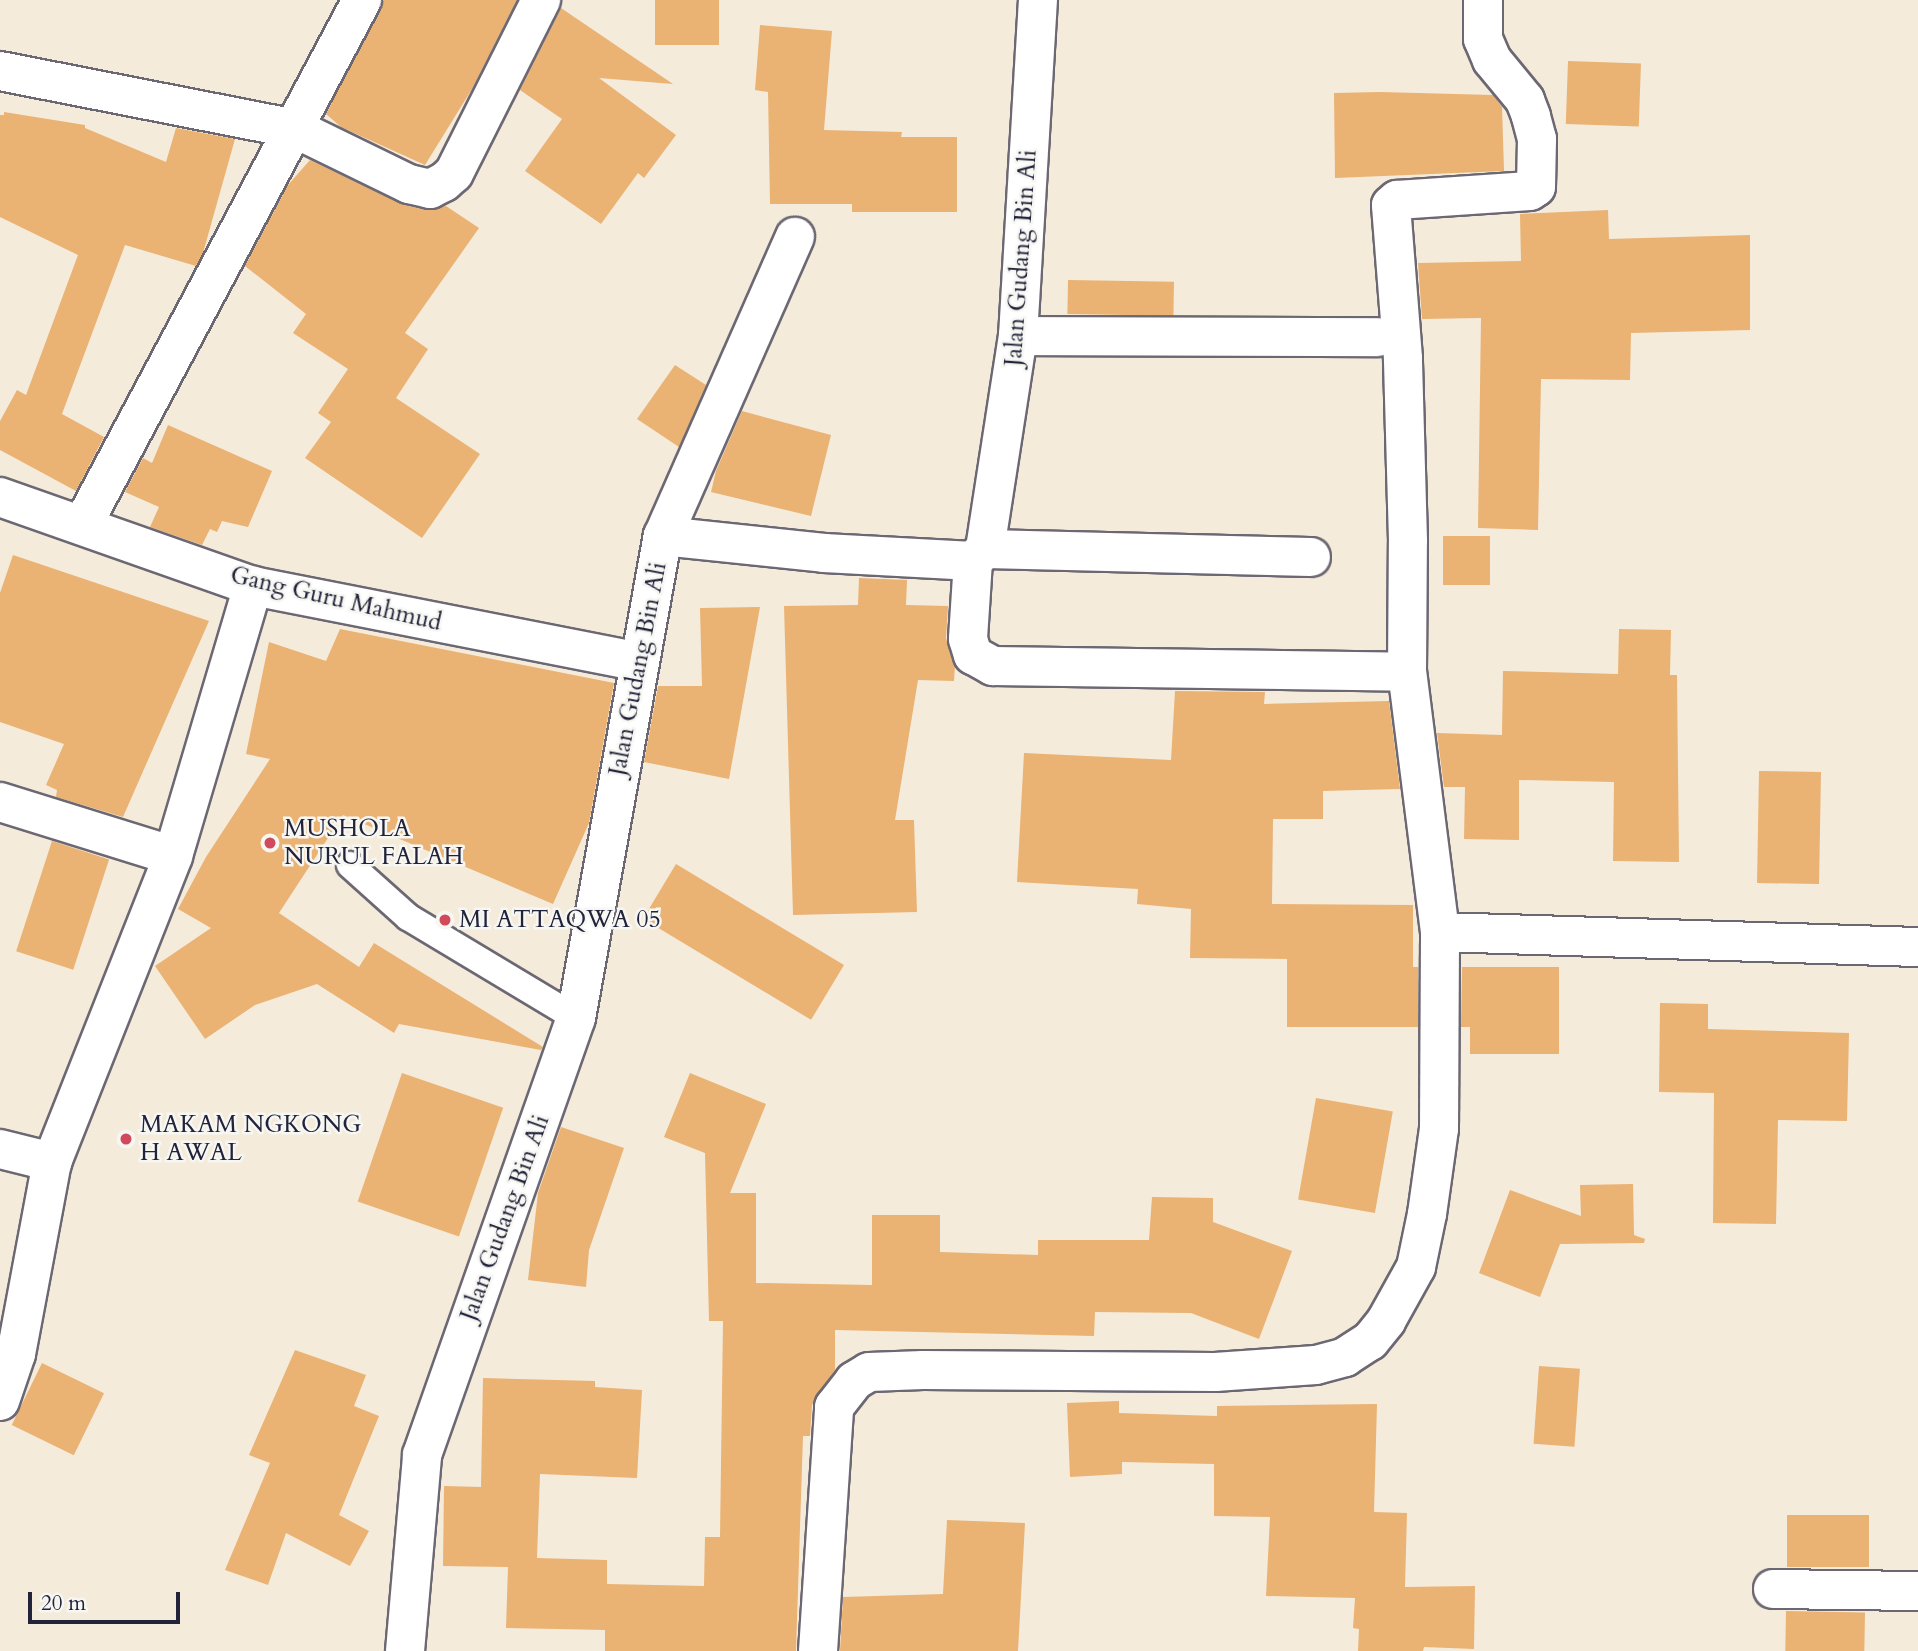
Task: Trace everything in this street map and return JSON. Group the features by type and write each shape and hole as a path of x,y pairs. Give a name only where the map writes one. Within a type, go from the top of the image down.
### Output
{"street":[{"path":"83,524 296,129 362,0"},
{"path":"0,71 296,129 409,184 436,187 454,173 541,0"},
{"name":"Jalan Gudang Bin Ali","path":"405,1651 422,1455 576,1018 663,536 824,553 979,555 1018,336 1038,0"},
{"path":"818,1651 834,1407 854,1381 869,1372 1215,1372 1316,1365 1345,1357 1370,1341 1386,1321 1416,1267 1427,1214 1439,1129 1440,932 1407,672 1408,541 1403,358 1391,205 1397,200 1530,191 1536,187 1536,139 1531,116 1525,100 1492,60 1483,39 1483,0"},
{"path":"663,536 795,237"},
{"path":"1018,336 1377,337"},
{"name":"Gang Guru Mahmud","path":"0,497 253,586 639,662"},
{"path":"1311,556 979,555 968,639 973,655 993,666 1407,672"},
{"path":"0,1401 16,1354 52,1163 173,856 253,586"},
{"path":"0,802 173,856"},
{"path":"1440,932 1918,947"},
{"path":"0,1149 52,1163"},
{"path":"1773,1589 1918,1591"}],"lane":[{"path":"350,865 408,917 576,1018"}],"building":[{"path":"384,0 517,0 472,89 425,165 341,127 326,114"},
{"path":"655,0 719,0 719,45 655,45"},
{"path":"561,8 673,84 599,78 676,135 644,178 638,173 601,224 525,171 562,119 520,90"},
{"path":"760,25 832,31 824,130 902,132 901,137 957,137 957,212 852,212 852,204 770,204 768,92 755,90"},
{"path":"1568,61 1641,64 1639,127 1566,124"},
{"path":"1334,93 1493,95 1502,107 1504,171 1335,178"},
{"path":"4,112 85,125 85,128 166,162 176,128 235,139 203,253 196,266 125,245 62,414 104,437 76,491 0,450 0,421 17,390 26,395 78,255 0,217 0,115 4,115"},
{"path":"310,160 404,205 426,210 446,206 479,228 405,333 428,349 396,398 480,454 422,538 305,458 331,422 318,413 348,369 293,333 306,314 245,266 288,185"},
{"path":"1608,210 1609,239 1750,235 1750,330 1631,333 1630,380 1541,379 1538,530 1478,528 1481,318 1422,319 1418,263 1521,261 1520,214"},
{"path":"1068,280 1174,282 1173,316 1067,314"},
{"path":"675,365 706,385 679,447 637,419"},
{"path":"742,411 831,435 811,516 711,492 716,471"},
{"path":"168,425 272,471 248,527 222,521 217,532 210,529 202,545 150,527 159,507 125,492 143,458 152,463"},
{"path":"1443,536 1490,536 1490,585 1443,585"},
{"path":"13,555 209,621 123,817 56,797 57,790 46,785 64,744 0,722 0,593"},
{"path":"859,578 907,580 906,605 948,606 946,638 955,665 954,681 918,680 895,820 914,820 917,912 793,915 784,606 858,605"},
{"path":"760,607 729,779 644,762 658,686 702,686 700,608"},
{"path":"340,629 614,683 589,823 553,904 343,815 279,913 359,967 374,943 543,1047 541,1050 399,1024 394,1033 317,984 255,1005 205,1039 155,966 211,928 178,909 206,857 270,759 246,754 269,642 326,661"},
{"path":"1619,629 1671,630 1670,675 1677,675 1679,862 1613,861 1614,782 1519,780 1519,840 1464,839 1465,787 1444,787 1437,733 1502,735 1503,671 1618,674"},
{"path":"1175,691 1265,692 1264,704 1389,701 1400,789 1323,791 1323,819 1273,819 1272,904 1413,905 1413,967 1418,967 1418,1027 1287,1027 1287,959 1190,958 1191,909 1137,904 1138,889 1017,882 1024,753 1171,760"},
{"path":"1759,771 1821,772 1819,884 1757,883"},
{"path":"52,841 109,860 73,970 16,951"},
{"path":"676,864 844,965 811,1020 643,919"},
{"path":"1462,967 1559,967 1559,1054 1470,1054 1470,1027 1461,1027"},
{"path":"1660,1003 1708,1004 1708,1029 1849,1033 1847,1121 1778,1120 1776,1224 1713,1223 1714,1093 1659,1092"},
{"path":"402,1073 503,1108 459,1236 358,1202"},
{"path":"690,1073 766,1104 730,1193 756,1193 756,1283 872,1285 872,1215 940,1215 940,1252 1038,1255 1038,1240 1149,1240 1152,1197 1213,1198 1213,1222 1292,1251 1259,1339 1191,1313 1095,1312 1094,1336 835,1330 835,1370 812,1405 810,1436 803,1436 796,1651 605,1651 605,1630 506,1628 508,1567 443,1566 444,1486 481,1487 483,1378 595,1381 595,1387 642,1390 637,1478 540,1474 537,1558 607,1560 607,1584 704,1586 705,1537 720,1537 723,1321 709,1321 705,1153 664,1137"},
{"path":"1316,1098 1393,1112 1375,1213 1298,1199"},
{"path":"561,1127 624,1148 589,1250 586,1287 528,1280 538,1193"},
{"path":"1633,1184 1634,1235 1645,1239 1644,1243 1560,1244 1540,1297 1479,1273 1510,1190 1581,1216 1580,1185"},
{"path":"295,1350 366,1375 354,1406 379,1416 339,1515 369,1531 350,1566 286,1533 268,1585 225,1570 270,1463 249,1455"},
{"path":"42,1363 104,1393 74,1455 12,1425"},
{"path":"1539,1366 1580,1369 1574,1447 1534,1444"},
{"path":"1119,1401 1119,1413 1217,1416 1217,1406 1377,1404 1374,1512 1407,1513 1405,1587 1475,1586 1474,1649 1424,1647 1423,1651 1358,1651 1359,1629 1353,1628 1355,1598 1266,1596 1270,1517 1214,1516 1214,1464 1122,1462 1122,1474 1070,1477 1067,1403"},
{"path":"1787,1515 1869,1515 1869,1567 1787,1567"},
{"path":"947,1520 1025,1523 1018,1651 840,1651 843,1597 943,1594"},
{"path":"1786,1611 1865,1612 1864,1651 1785,1651"}],"place":[{"name":"MUSHOLA NURUL FALAH","path":"270,843"},
{"name":"MI ATTAQWA 05","path":"445,920"},
{"name":"MAKAM NGKONG H AWAL","path":"126,1139"}]}
